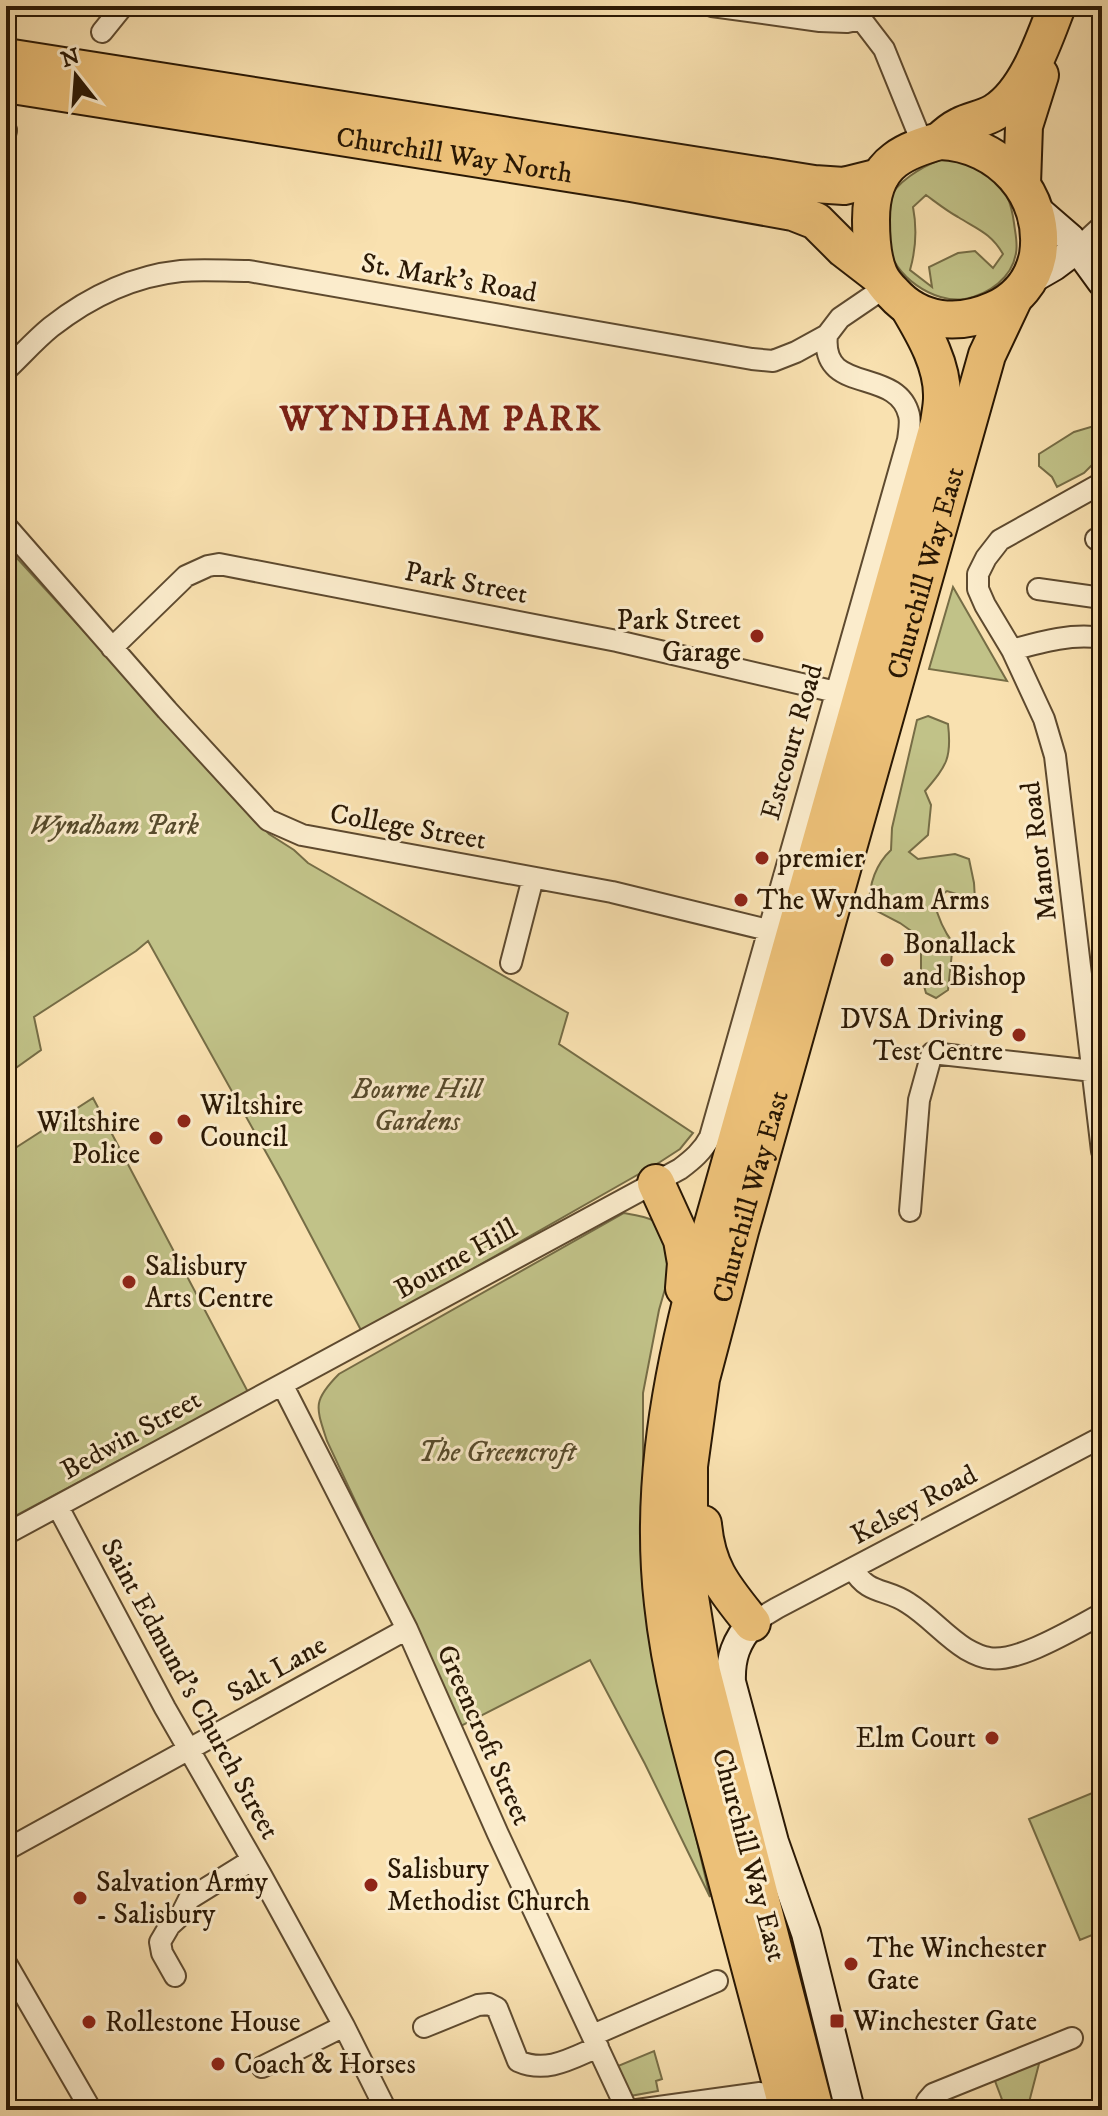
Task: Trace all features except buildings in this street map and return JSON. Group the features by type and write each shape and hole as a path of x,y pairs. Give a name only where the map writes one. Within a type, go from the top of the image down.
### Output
{"highway":[{"path":"1042,45 1040,79 1024,126 1028,195 1039,230 1037,260 1020,290 984,314 955,320 931,318 892,290 873,247 872,202 880,177 895,160 962,125 989,115 1007,103 1022,83 1042,45 1057,6"},
{"name":"Churchill Way North","path":"6,57 814,184 844,186 880,177"},
{"name":"Churchill Way North","path":"6,84 615,180 793,212 816,221 892,290"},
{"path":"932,143 956,141 992,156 1028,195"},
{"name":"Churchill Way East","path":"774,2102 676,1679 663,1604 660,1529 662,1451 679,1349 692,1298 939,423 942,398 940,380 926,338 892,290"},
{"name":"Churchill Way East","path":"815,2110 702,1672 689,1572 691,1444 701,1379 736,1246 983,366 990,345 1020,290"},
{"path":"656,1183 678,1228 685,1252 679,1349"},
{"path":"691,1444 708,1553 722,1586 752,1623"}],"street":[{"path":"102,32 123,6"},
{"path":"712,6 820,21 847,22 858,12 884,49 932,143"},
{"path":"1028,195 1046,219 1078,248 1102,282"},
{"path":"1020,290 1062,261 1102,226"},
{"name":"St. Mark's Road","path":"6,370 50,328 97,297 144,279 178,272 249,271 773,361 827,335 840,318 892,290"},
{"name":"Estcourt Road","path":"656,1183 690,1162 710,1137 908,440 909,415 901,398 887,387 846,375 832,363 827,353 827,335"},
{"name":"Manor Road","path":"1102,483 1000,540 978,574 978,589 1012,650 1044,719 1055,756 1102,1151"},
{"name":"College Street","path":"6,527 268,820 302,835 612,892 768,930"},
{"name":"Park Street","path":"112,648 186,576 219,564 617,641 836,692"},
{"path":"1038,589 1102,598"},
{"path":"1012,650 1049,640 1088,635 1102,638"},
{"path":"511,963 533,878"},
{"path":"910,1211 919,1100 932,1053 1093,1071"},
{"name":"Bourne Hill","path":"283,1386 656,1183"},
{"name":"Bedwin Street","path":"6,1534 283,1386"},
{"name":"Greencroft Street","path":"283,1386 407,1629 492,1821 627,2110"},
{"name":"Kelsey Road","path":"752,1623 1102,1437"},
{"name":"Saint Edmund's Church Street","path":"58,1507 158,1695 344,2026 386,2110"},
{"path":"853,1569 859,1580 873,1589 901,1598 963,1647 989,1658 1002,1658 1025,1651 1102,1614"},
{"path":"752,1623 731,1660 731,1682 774,1842 806,1933 850,2110"},
{"name":"Salt Lane","path":"6,1850 407,1629"},
{"path":"175,1976 162,1953 160,1942 170,1925 181,1915 189,1899 252,1860"},
{"path":"6,1963 91,2110"},
{"path":"424,2027 478,2005 489,2004 497,2008 518,2061 539,2068 554,2066 596,2041 717,1981"},
{"path":"262,2067 344,2026"},
{"path":"907,2110 929,2106 933,2094 1072,2038"},
{"path":"637,2110 774,2102"}],"green space":[{"path":"940,160 958,160 993,177 1006,194 1013,217 1017,241 1010,270 991,289 965,299 941,297 917,285 898,267 888,244 888,205 892,194 910,176","holes":["926,195 994,241 1003,254 993,268 975,251 958,253 929,267 932,287 910,270 915,238 913,207"]},
{"path":"1094,426 1102,429 1102,455 1084,473 1057,487 1052,477 1039,466 1039,454 1074,432"},
{"name":"Bourne Hill Gardens","path":"16,557 269,834 308,863 568,1013 559,1044 693,1133 680,1149 362,1332 148,941 34,1017 41,1050 6,1075 6,560"},
{"path":"953,587 1007,681 929,669"},
{"path":"928,716 948,724 948,753 943,767 925,791 931,805 928,835 909,852 918,859 955,854 969,859 975,900 947,891 934,901 941,924 953,943 948,990 936,998 926,993 917,935 869,907 874,876 891,850 892,828 917,720"},
{"path":"93,1098 248,1392 6,1521 6,1154"},
{"name":"The Greencroft","path":"624,1213 656,1222 677,1247 659,1310 643,1393 643,1578 650,1641 710,1897 590,1660 461,1726 327,1441 320,1420 320,1398 339,1374"},
{"path":"1102,1789 1102,1931 1080,1940 1029,1819"},
{"path":"654,2051 662,2079 656,2081 658,2091 630,2096 618,2066"},
{"path":"1040,2060 1027,2110 1006,2110 995,2081"}],"place":[{"name":"Park Street Garage","path":"757,636"},
{"name":"premier","path":"762,858"},
{"name":"The Wyndham Arms","path":"741,900"},
{"name":"Bonallack and Bishop","path":"887,960"},
{"name":"DVSA Driving Test Centre","path":"1019,1035"},
{"name":"Wiltshire Council","path":"184,1121"},
{"name":"Wiltshire Police","path":"156,1138"},
{"name":"Salisbury Arts Centre","path":"129,1282"},
{"name":"Elm Court","path":"992,1738"},
{"name":"Salisbury Methodist Church","path":"371,1885"},
{"name":"Salvation Army - Salisbury","path":"80,1898"},
{"name":"The Winchester Gate","path":"851,1964"},
{"name":"Winchester Gate","path":"837,2021"},
{"name":"Rollestone House","path":"89,2022"},
{"name":"Coach & Horses","path":"218,2064"}],"district":[{"name":"WYNDHAM PARK","path":"441,419"}],"park label":[{"name":"Wyndham Park","path":"114,825"}]}
